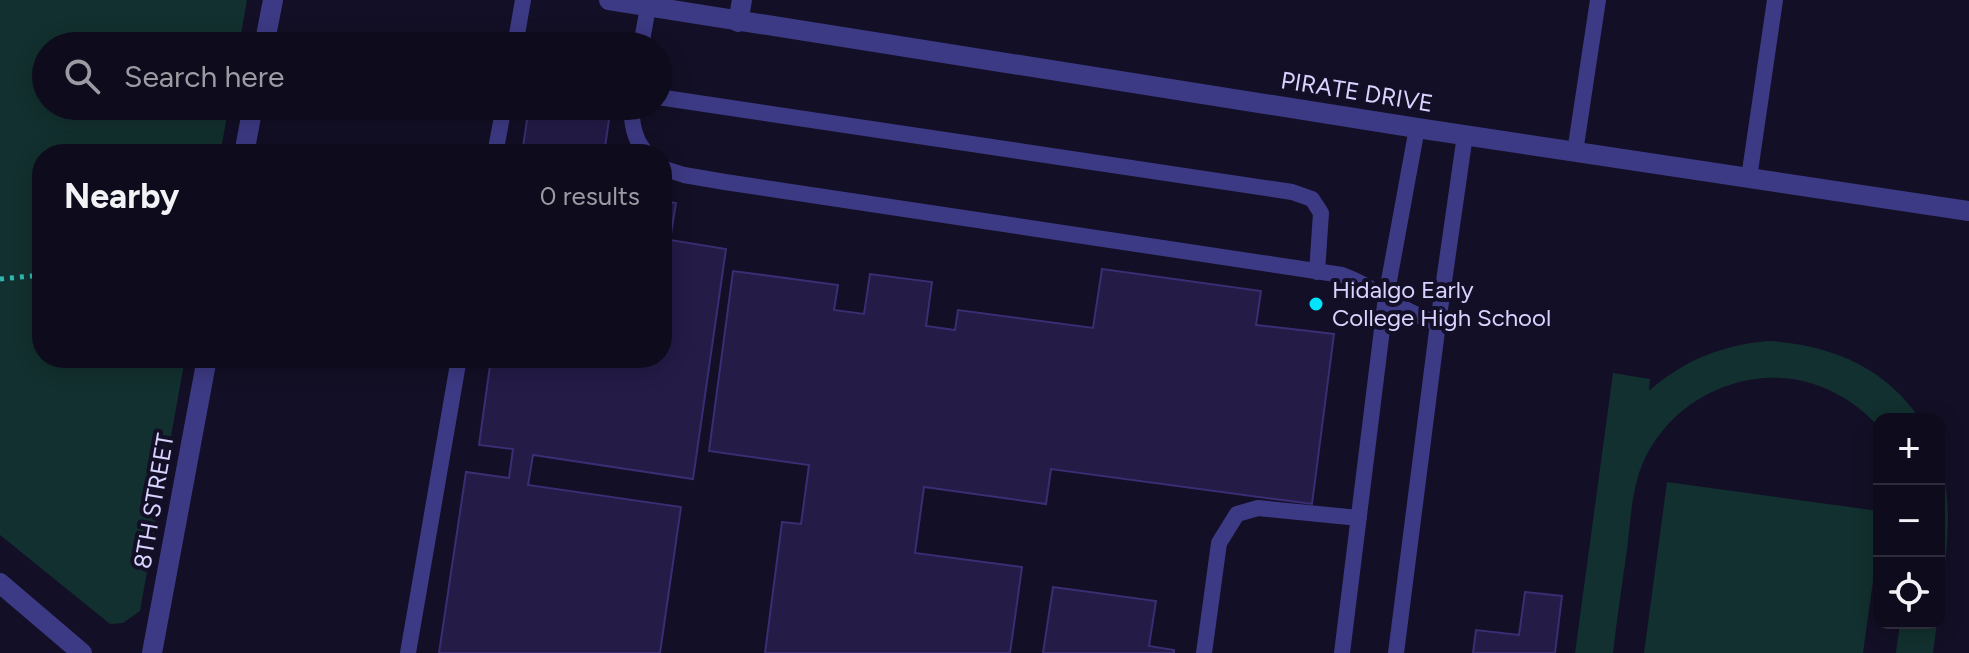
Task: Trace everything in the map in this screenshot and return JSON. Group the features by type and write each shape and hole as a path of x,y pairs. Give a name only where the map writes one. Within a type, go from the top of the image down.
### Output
{"street":[{"path":"267,32 273,0"},
{"name":"PIRATE DRIVE","path":"609,0 1417,128 1969,211"},
{"path":"738,22 742,0"},
{"path":"246,144 250,120"},
{"name":"8TH STREET","path":"152,653 205,368"},
{"path":"0,583 82,653"}],"lane":[{"path":"517,32 523,0"},
{"path":"1575,152 1598,0"},
{"path":"1749,178 1775,0"},
{"path":"644,32 648,7"},
{"path":"672,99 1292,192 1312,199 1321,213 1317,272"},
{"path":"497,144 501,120"},
{"path":"631,120 638,144"},
{"path":"1342,653 1386,297 1417,128"},
{"path":"1396,653 1465,135"},
{"path":"672,171 725,182 1342,275 1364,282 1422,319 1438,323"},
{"path":"408,653 457,368"},
{"path":"1204,653 1219,543 1237,514 1258,508 1359,518"}],"path":[{"path":"0,279 32,276"}],"green space":[{"path":"0,0 247,0 241,32 32,32 32,120 226,120 222,144 32,144 32,368 183,368 140,611 123,623 110,624 0,535"},
{"path":"1768,341 1834,353 1873,372 1890,385 1915,413 1873,413 1873,421 1855,405 1828,389 1781,378 1744,381 1723,387 1686,408 1657,438 1638,477 1613,653 1575,653 1613,373 1650,379 1649,391 1690,363 1735,346"},
{"path":"1667,482 1873,510 1873,581 1863,653 1644,653"},
{"path":"1945,482 1948,514 1945,560"},
{"path":"1899,629 1936,629 1933,653 1896,653"}],"building":[{"path":"527,120 609,120 605,144 523,144"},
{"path":"672,202 676,203 672,228"},
{"path":"672,240 726,249 693,479 533,455 528,485 681,507 660,653 439,653 466,472 509,478 513,449 479,445 490,368 672,368"},
{"path":"1102,269 1261,291 1256,325 1334,334 1312,504 1051,469 1046,504 924,487 915,553 1022,567 1010,653 765,653 782,522 801,524 809,465 709,451 733,271 838,285 834,310 864,314 870,274 932,282 926,326 955,330 958,310 1093,328"},
{"path":"1053,587 1156,601 1149,646 1174,650 1174,653 1043,653"},
{"path":"1525,592 1562,596 1555,653 1473,653 1476,630 1519,635"}],"place":[{"name":"Hidalgo Early College High School","path":"1316,304"}]}
